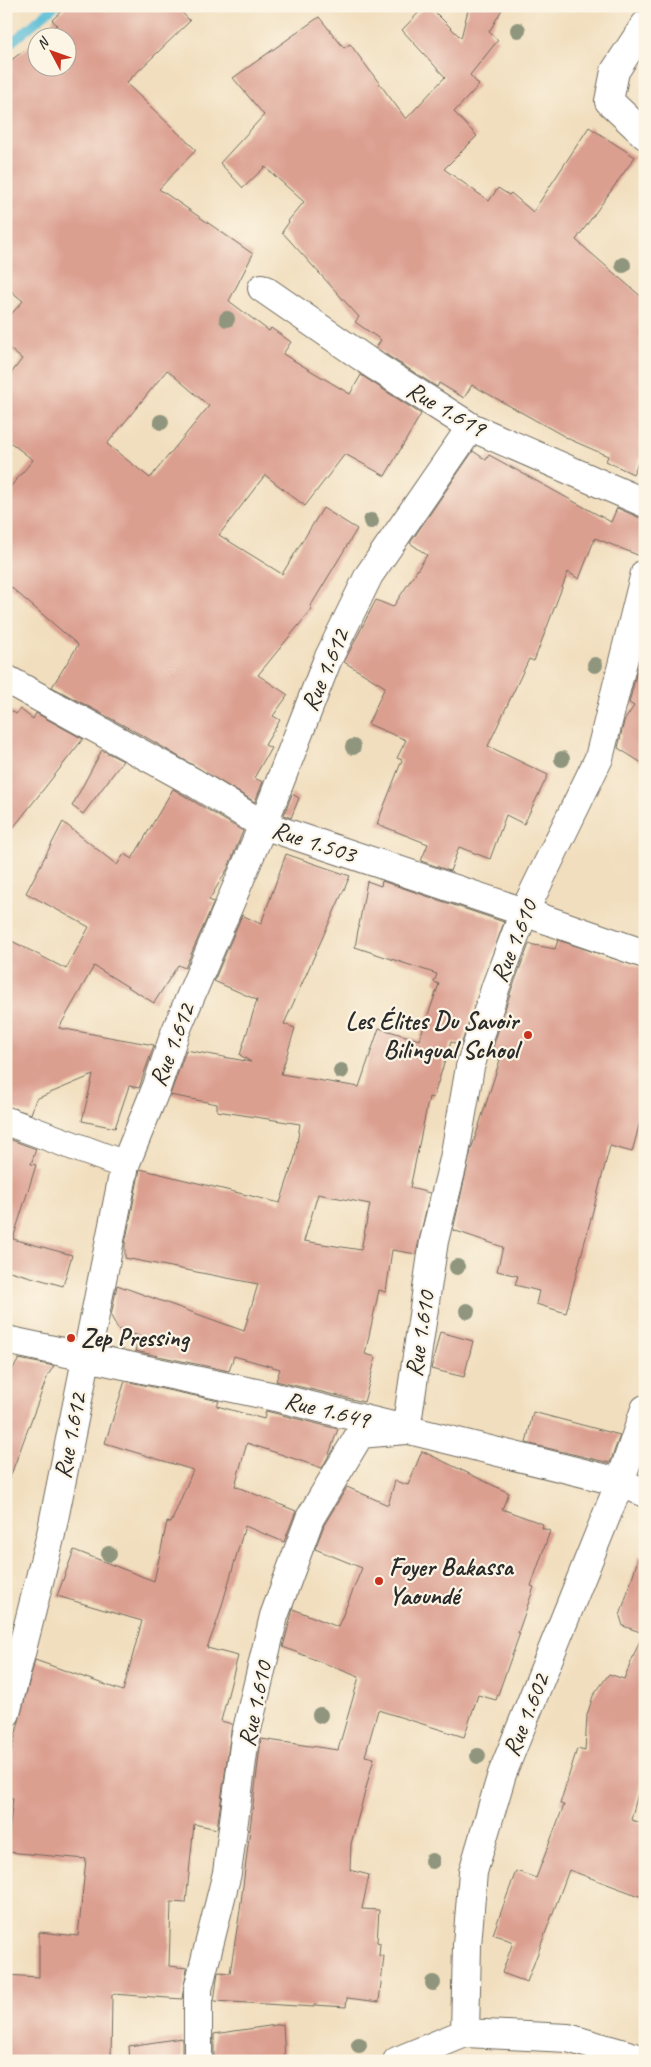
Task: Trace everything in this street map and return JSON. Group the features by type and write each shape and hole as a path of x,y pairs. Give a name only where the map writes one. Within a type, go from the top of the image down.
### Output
{"street":[{"path":"645,24 615,70 609,101 645,135"},
{"name":"Rue 1.619","path":"262,288 375,366 471,427 645,503"},
{"name":"Rue 1.612","path":"6,1711 51,1534 125,1165 175,1033 263,825 327,661 369,575 471,427"},
{"name":"Rue 1.610","path":"198,2061 198,1989 227,1873 246,1738 274,1616 310,1518 360,1434 406,1430 434,1241 454,1159 470,1067 496,986 524,912 599,758 645,573"},
{"name":"Rue 1.503","path":"6,679 177,773 263,825 645,954"},
{"path":"6,1121 125,1165"},
{"name":"Rue 1.649","path":"6,1340 275,1397 620,1482 645,1493"},
{"name":"Rue 1.602","path":"465,2033 467,1945 473,1872 502,1774 620,1482 645,1409"},
{"path":"397,2061 465,2033 568,2038 645,2060"}],"building":[{"path":"67,6 176,6 190,21 126,83 196,150 159,189 253,254 229,301 269,331 271,328 291,342 283,354 350,394 361,375 421,414 385,476 345,454 305,506 265,475 219,535 282,574 323,508 357,529 310,607 312,609 258,675 288,695 273,716 280,720 265,745 271,748 254,778 263,782 255,802 149,739 52,687 78,645 6,583 6,492 33,460 6,439 6,380 22,359 6,346 6,320 23,301 6,287 6,64 28,48 28,78 78,78 78,28 53,28 57,25 52,20","holes":["167,370 209,406 150,478 107,444"]},
{"path":"425,6 429,6 461,38 469,6 504,6 489,32 498,40 470,75 479,85 454,112 477,136 444,169 489,201 498,188 509,195 511,193 533,212 589,127 635,157 576,240 645,300 645,448 633,474 606,461 608,456 571,440 472,385 464,398 439,383 437,387 376,348 381,340 355,322 359,317 282,232 288,221 304,202 265,167 243,188 220,163 264,115 233,78 319,17 344,48 350,44 406,119 445,77 402,30"},
{"path":"473,451 486,460 489,455 611,522 617,508 645,520 645,558 595,538 579,579 568,572 534,661 529,659 488,746 548,775 524,824 506,815 490,859 459,847 450,871 421,861 428,844 377,824 402,760 397,758 406,740 368,724 385,687 344,662 376,600 393,607 427,555 410,543"},
{"path":"645,639 645,765 618,748 624,721 634,706 629,703"},
{"path":"6,707 16,714 20,709 33,719 36,713 83,739 6,837"},
{"path":"102,750 123,761 83,814 72,806"},
{"path":"173,789 243,831 228,868 209,900 214,902 185,968 178,965 154,1003 94,966 59,1028 154,1045 139,1088 129,1086 115,1128 82,1121 93,1075 36,1099 31,1114 6,1106 6,938 66,969 89,927 26,893 63,822 117,865 124,854 132,859"},
{"path":"292,794 299,798 291,818 284,815"},
{"path":"286,854 350,876 284,1024 295,1028 281,1074 359,1087 379,1028 419,1040 439,984 434,982 437,974 355,947 367,881 381,886 382,881 504,922 461,1045 451,1042 433,1098 429,1097 410,1188 430,1193 416,1254 392,1250 386,1292 379,1290 365,1354 376,1357 364,1402 276,1381 280,1369 234,1356 229,1371 135,1351 139,1336 118,1329 111,1316 117,1285 244,1331 258,1284 125,1258 125,1244 140,1169 280,1203 295,1157 300,1124 217,1111 217,1104 170,1095 186,1050 251,1062 240,1055 257,1000 214,981 242,915 261,924","holes":["318,1194 370,1204 361,1250 304,1241"]},
{"path":"558,940 645,969 645,1103 632,1152 610,1146 566,1313 536,1304 539,1291 515,1285 518,1276 497,1271 503,1247 453,1230 471,1150 500,1060 490,1056 511,991 529,944 555,949"},
{"path":"6,1138 36,1149 31,1164 36,1165 13,1239 72,1255 63,1286 6,1270"},
{"path":"440,1332 473,1341 464,1377 431,1369"},
{"path":"19,1359 54,1366 48,1375 9,1480 6,1480 6,1380"},
{"path":"125,1381 219,1401 217,1406 264,1419 266,1411 338,1429 322,1468 247,1443 235,1486 296,1511 284,1542 245,1526 218,1619 207,1648 238,1656 221,1721 232,1724 217,1829 194,1824 186,1903 171,1902 169,1966 187,1968 182,1999 112,1994 111,2061 6,2061 6,1975 39,1977 39,1932 78,1936 86,1859 7,1852 13,1798 6,1798 6,1771 35,1660 123,1691 142,1621 57,1596 74,1550 154,1581 167,1522 171,1523 193,1470 105,1443"},
{"path":"533,1412 620,1435 610,1463 526,1443"},
{"path":"422,1451 509,1493 502,1509 543,1524 542,1528 550,1531 531,1586 534,1587 518,1633 520,1633 496,1700 478,1695 464,1737 378,1710 365,1756 374,1758 351,1844 350,1870 369,1875 362,1909 379,1910 377,1942 380,1943 379,1956 384,1956 379,2002 347,1998 346,2007 314,2005 314,2007 214,2001 218,1972 230,1973 240,1910 261,1739 338,1750 359,1677 283,1647 293,1609 338,1627 362,1568 315,1549 324,1525 347,1487 388,1505 395,1481 408,1485"},
{"path":"639,1556 645,1557 645,1767 631,1820 645,1824 645,1898 569,1870 527,1982 502,1973 513,1942 493,1934 516,1871 536,1878 564,1805 560,1804 577,1749 585,1751 587,1715 593,1696 609,1674 624,1679 643,1633 623,1626 620,1616"},
{"path":"283,2024 285,2061 214,2061 214,2034"},
{"path":"182,2038 182,2061 130,2061 129,2046"}],"waterway":[{"path":"6,47 55,6"}],"place":[{"name":"Les Élites Du Savoir Bilingual School","path":"528,1035"},
{"name":"Zep Pressing","path":"71,1338"},
{"name":"Foyer Bakassa Yaoundé","path":"379,1581"}]}
